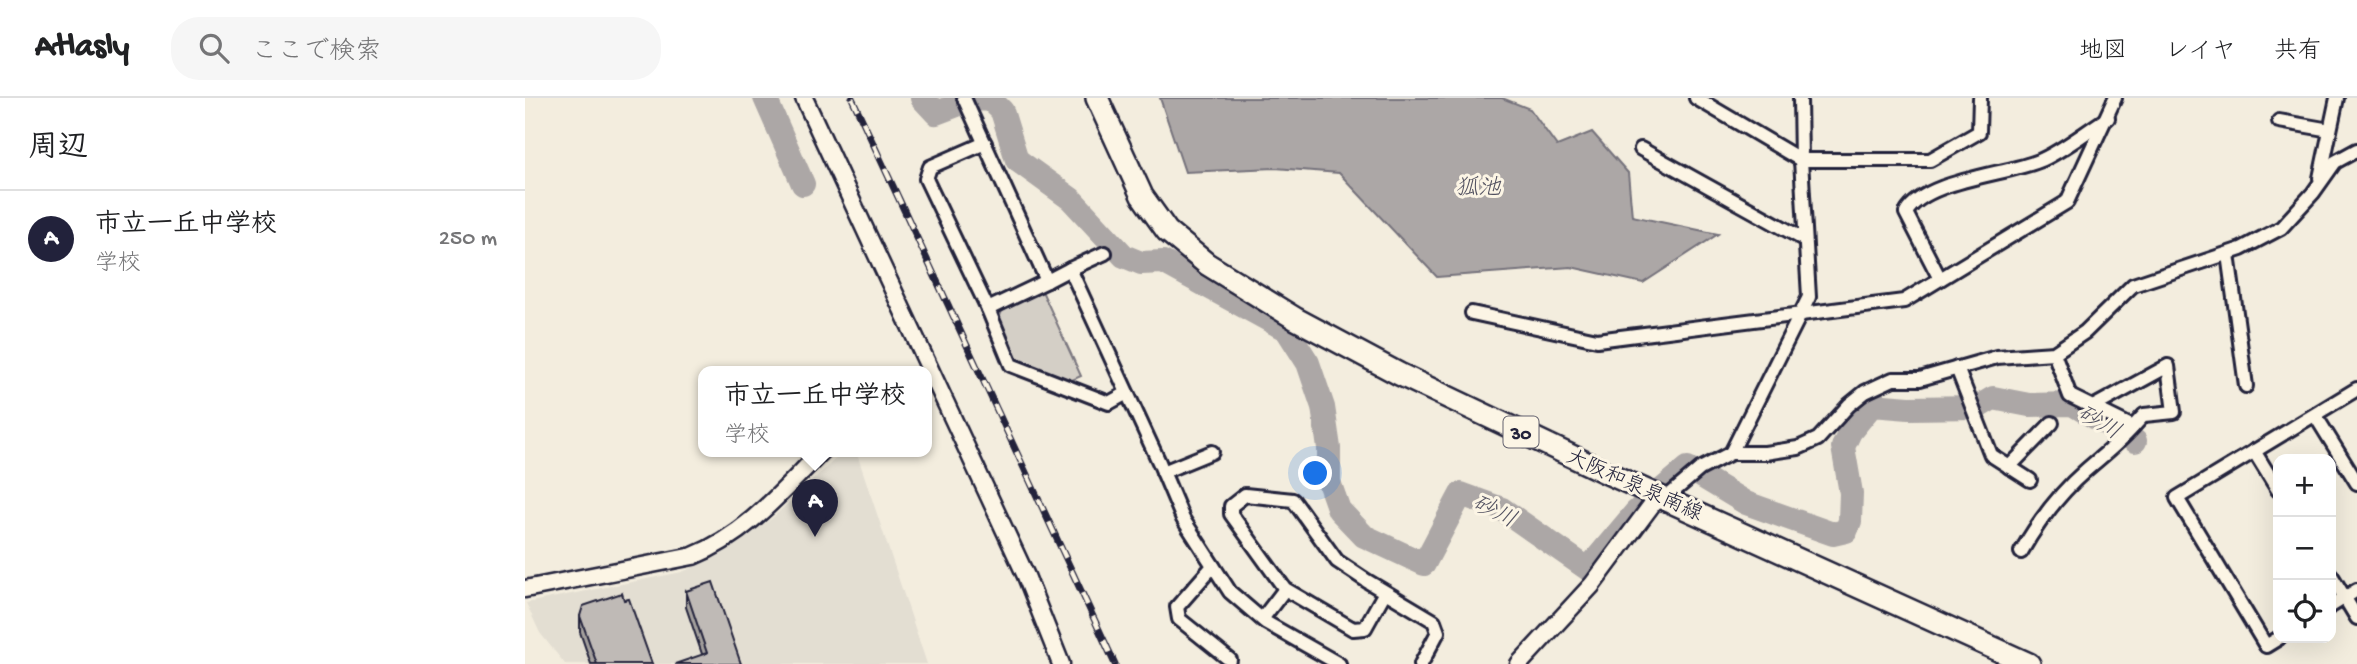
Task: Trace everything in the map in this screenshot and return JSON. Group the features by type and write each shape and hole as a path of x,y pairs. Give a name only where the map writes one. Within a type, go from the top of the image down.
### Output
{"main road":[{"name":"大阪和泉泉南線","path":"1097,98 1142,196 1167,231 1207,264 1296,318 1399,374 2029,664"}],"street":[{"path":"803,98 925,366"},
{"path":"964,98 1047,281"},
{"path":"1696,98 1801,160 1930,160 1979,132 1980,98"},
{"path":"1731,453 1801,316 1808,297 1800,98"},
{"path":"1472,313 1597,340 1904,301 2067,202 2115,98"},
{"path":"2319,182 2337,98"},
{"path":"1940,279 1906,213 1911,204 1925,194 1949,186 2040,161 2108,117"},
{"path":"2279,121 2330,130"},
{"path":"985,144 930,167 926,179 988,309 1011,365 1109,403 1127,393"},
{"path":"1641,149 1805,240"},
{"path":"1520,664 1593,585 1663,497 1700,469 1731,453 1765,453 1797,448 1818,439 1849,405 1865,393 1893,379 1920,379 1997,357 2054,353 2085,332 2133,285 2228,254 2281,228 2313,193 2335,162 2357,150"},
{"path":"988,309 1105,253"},
{"path":"2228,254 2246,386"},
{"path":"1070,270 1183,519 1230,592 1262,619 1339,664"},
{"path":"2054,353 2070,396 2133,426"},
{"path":"2021,552 2037,523 2083,473 2118,445 2144,415 2174,412 2168,366 2093,407"},
{"path":"1957,368 1991,455 2030,480"},
{"path":"932,382 1026,576 1061,664"},
{"path":"2273,642 2266,646 2177,498 2357,389"},
{"path":"2315,415 2357,483"},
{"path":"2009,467 2052,423"},
{"path":"2254,451 2273,482"},
{"path":"1163,472 1212,452"},
{"path":"525,589 693,556 715,547 759,515 816,457"},
{"path":"1385,592 1365,628 1353,629 1285,589 1231,514 1231,506 1245,495 1293,500 1338,561 1434,621 1438,632 1421,664"},
{"path":"1213,566 1177,607 1179,619 1230,660"},
{"path":"2334,580 2357,618"},
{"path":"1262,619 1285,589"},
{"path":"2336,603 2357,590"}],"shaded area":[{"path":"1042,291 1081,376 1070,381 1017,360 999,318 1002,311"},
{"path":"838,457 858,457 927,664 565,664 540,633 526,603 682,572 718,556 771,519"}],"water":[{"name":"狐池","path":"1160,98 1502,98 1530,109 1557,146 1592,132 1628,173 1632,216 1718,234 1643,283 1571,267 1437,277 1339,173 1275,168 1185,172"}],"building":[{"path":"713,582 741,664 675,664 707,653 686,591"},
{"path":"622,593 624,600 629,599 652,664 597,664 580,616 583,606"}],"waterway":[{"name":"砂川","path":"765,98 803,184"},
{"name":"砂川","path":"922,98 936,113 970,100 990,99 1002,111 1017,160 1071,199 1124,256 1141,263 1163,262 1287,330 1308,363 1323,407 1329,448 1329,482 1339,510 1364,536 1424,564 1461,494 1502,509 1588,569 1636,512 1688,468 1746,503 1833,534 1846,531 1850,521 1851,493 1843,447 1850,432 1872,405 1909,408 1978,407 1993,398 2029,405 2072,404 2135,441"}],"railway":[{"path":"852,98 1115,664"}],"place":[{"name":"市立一丘中学校","path":"815,537"}]}
